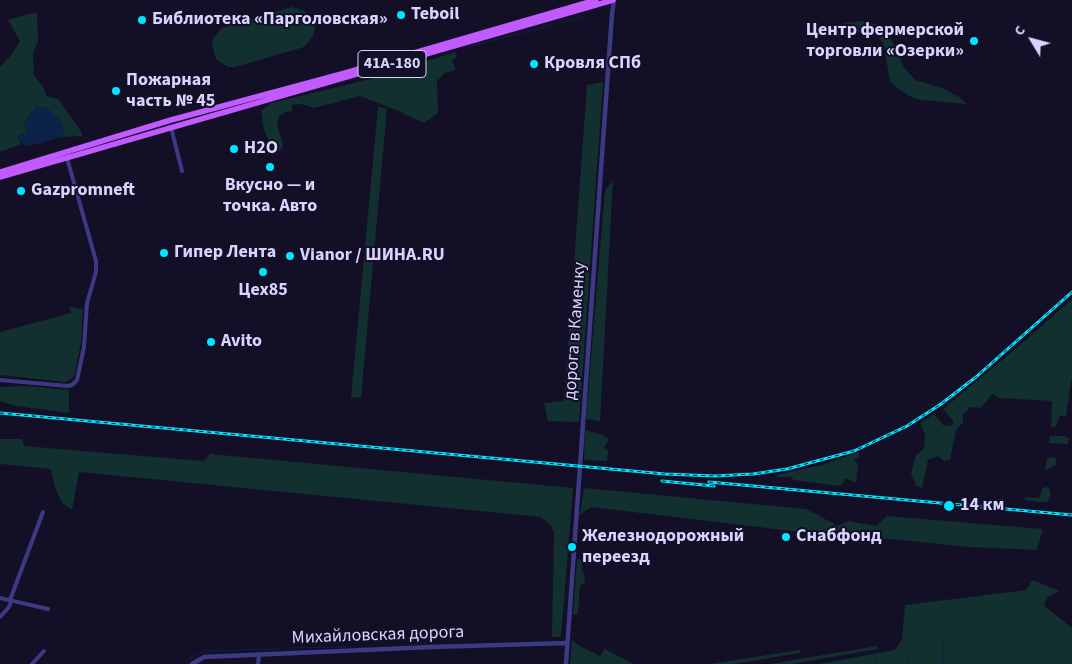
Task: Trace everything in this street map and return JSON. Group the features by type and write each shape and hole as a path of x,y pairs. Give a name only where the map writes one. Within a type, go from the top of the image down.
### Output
{"main road":[{"name":"41А-180","path":"0,172 171,120 345,73 596,0"},
{"name":"41А-180","path":"0,177 614,0"}],"street":[{"name":"дорога в Каменку","path":"566,664 614,0"},
{"path":"171,120 171,128 182,171"},
{"path":"0,380 68,386 77,380 84,347 88,303 94,283 96,266 67,158"},
{"path":"0,617 9,607 43,512"},
{"path":"0,598 48,609"},
{"name":"Михайловская дорога","path":"192,664 204,657 567,643"},
{"path":"32,664 44,651"},
{"path":"258,664 259,655"}],"green space":[{"path":"292,7 305,11 314,22 313,36 304,47 235,67 228,67 216,59 212,45 213,38 222,28"},
{"path":"37,12 38,41 33,54 34,75 42,85 47,96 58,99 83,136 62,137 64,130 37,106 24,123 27,132 18,136 21,144 0,152 0,67 13,53 20,41 8,20"},
{"path":"861,21 878,25 889,35 904,67 915,80 942,88 959,97 967,104 920,100 907,95 890,82 884,45 879,37 874,33 845,32 845,23"},
{"path":"455,52 457,56 452,61 456,70 445,73 437,81 438,113 424,123 360,96 314,108 302,104 292,105 292,111 279,116 277,124 283,145 280,151 269,142 264,130 261,111 271,103 371,79"},
{"path":"603,82 579,422 548,421 544,403 564,401 587,85"},
{"path":"378,107 387,108 361,398 351,397"},
{"path":"613,180 600,421 586,419 605,190"},
{"path":"1072,299 1072,376 1066,416 1060,416 1055,427 1051,428 1052,401 999,398 992,394 981,408 971,407 963,414 963,422 956,430 950,460 944,461 938,456 928,460 922,488 916,486 911,473 916,455 924,448 925,435 920,423 934,414 944,426 952,425 954,422 943,409"},
{"path":"69,307 83,309 81,343 74,377 65,382 0,375 0,332 71,313"},
{"path":"28,386 69,390 69,413 16,406 0,401 0,387"},
{"path":"585,430 600,434 609,439 604,448 608,450 607,461 584,460"},
{"path":"1050,436 1065,436 1069,439 1068,444 1049,443"},
{"path":"0,439 22,439 24,446 204,461 210,454 573,488 561,637 552,637 554,532 551,526 541,517 79,472 72,510 62,503 55,487 51,469 0,464"},
{"path":"859,452 859,458 854,461 858,464 856,483 846,478 840,486 793,480 792,477 777,477 777,475 822,465"},
{"path":"1054,457 1057,461 1055,466 1045,470 1047,458"},
{"path":"584,488 806,509 838,526 849,521 876,526 887,516 1043,529 1037,550 969,547 800,532 591,507 580,515"},
{"path":"1043,488 1049,488 1051,494 1047,502 1025,500 1025,497 1039,498"},
{"path":"577,559 582,560 582,572 584,573 585,583 580,586 578,614 573,615"},
{"path":"1032,580 1060,591 1047,597 1044,606 1072,628 1072,664 819,664 895,650 902,639 905,605 1026,590"},
{"path":"572,640 600,656 605,649 634,664 570,664"},
{"path":"877,646 878,649 792,664 770,664"},
{"path":"800,650 800,653 734,664 709,664"}],"water":[{"path":"37,106 46,107 59,119 64,130 62,137 25,147 18,136 27,132 24,123"}],"waterway":[{"path":"468,47 586,16"},
{"path":"943,664 944,641"},
{"path":"287,648 347,647"},
{"path":"185,664 191,657 206,651 280,649"},
{"path":"908,653 908,664"},
{"path":"876,664 877,654"}],"railway":[{"path":"0,413 665,474 715,476 753,474 787,469 854,451 907,426 941,404 976,377 1072,292"},
{"path":"662,481 714,486"},
{"path":"709,482 1072,515"}],"place":[{"name":"Teboil","path":"401,15"},
{"name":"Библиотека «Парголовская»","path":"142,20"},
{"name":"Центр фермерской торговли «Озерки»","path":"974,41"},
{"name":"Кровля СПб","path":"534,64"},
{"name":"Пожарная часть № 45","path":"116,91"},
{"name":"H2O","path":"234,149"},
{"name":"Вкусно — и точка. Авто","path":"270,167"},
{"name":"Gazpromneft","path":"21,191"},
{"name":"Гипер Лента","path":"164,253"},
{"name":"Vianor / ШИНА.RU","path":"290,256"},
{"name":"Цех85","path":"263,272"},
{"name":"Avito","path":"211,342"},
{"name":"14 км","path":"949,506"},
{"name":"Снабфонд","path":"786,537"},
{"name":"Железнодорожный переезд","path":"572,547"}]}
